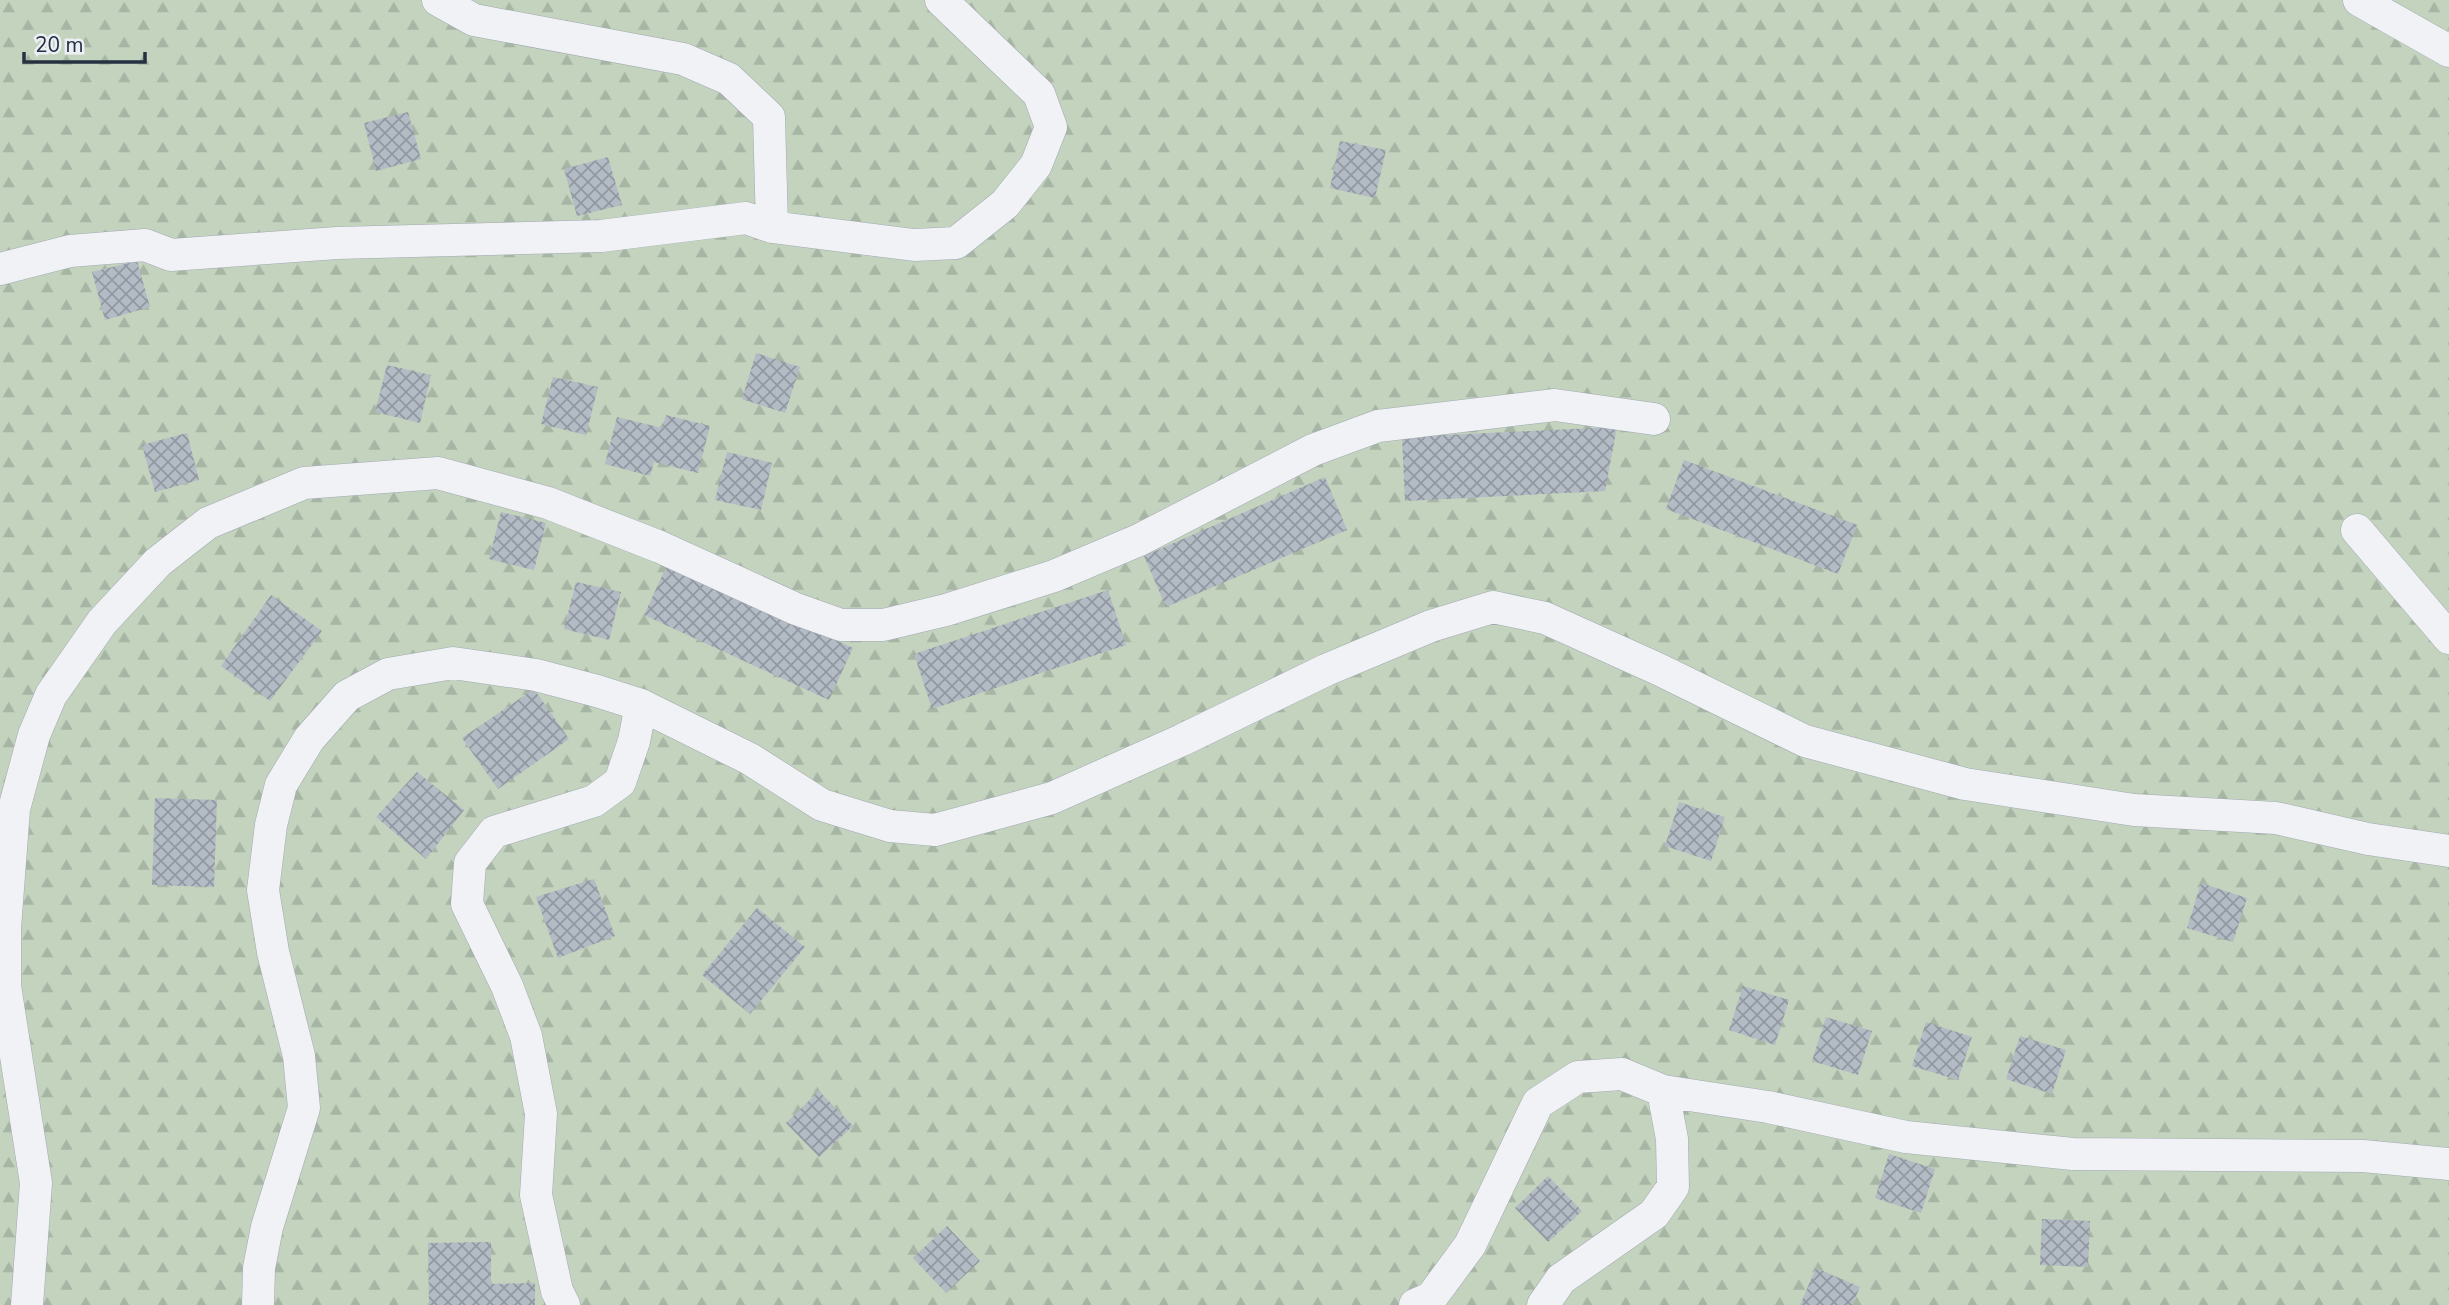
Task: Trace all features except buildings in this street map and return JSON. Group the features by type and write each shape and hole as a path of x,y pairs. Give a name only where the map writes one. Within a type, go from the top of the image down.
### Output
{"street":[{"path":"438,0 474,20 683,59 730,79 769,117 772,227"},
{"path":"0,269 70,251 145,245 171,255 337,243 601,236 746,218 772,227 914,245 956,243 1005,204 1036,166 1051,127 1039,94 941,0"},
{"path":"2359,0 2449,51"},
{"path":"27,1305 36,1183 5,986 5,928 14,810 34,735 51,695 102,622 158,562 208,523 304,483 438,473 548,503 660,547 796,609 841,625 883,625 946,610 1054,576 1139,540 1313,450 1378,426 1555,405 1654,419"},
{"path":"2357,530 2449,638"},
{"path":"258,1305 259,1268 267,1227 304,1108 299,1056 273,952 263,890 271,825 281,785 309,739 347,696 388,674 453,663 537,675 597,691 640,705 750,759 822,805 890,826 935,830 1052,798 1182,740 1326,670 1431,626 1493,607 1545,618 1658,669 1805,741 1965,784 2134,810 2276,818 2368,839 2449,851"},
{"path":"564,1305 557,1291 536,1195 541,1114 526,1036 507,986 467,904 470,863 494,832 594,801 620,782 634,741 640,705"},
{"path":"1415,1305 1431,1298 1470,1245 1538,1103 1578,1077 1622,1074 1663,1091 1768,1107 1906,1137 2073,1154 2363,1156 2449,1164"},
{"path":"1544,1305 1561,1279 1654,1214 1673,1187 1672,1139 1663,1091"}],"green space":[{"path":"0,0 2449,0 2449,1305 0,1305"}]}
